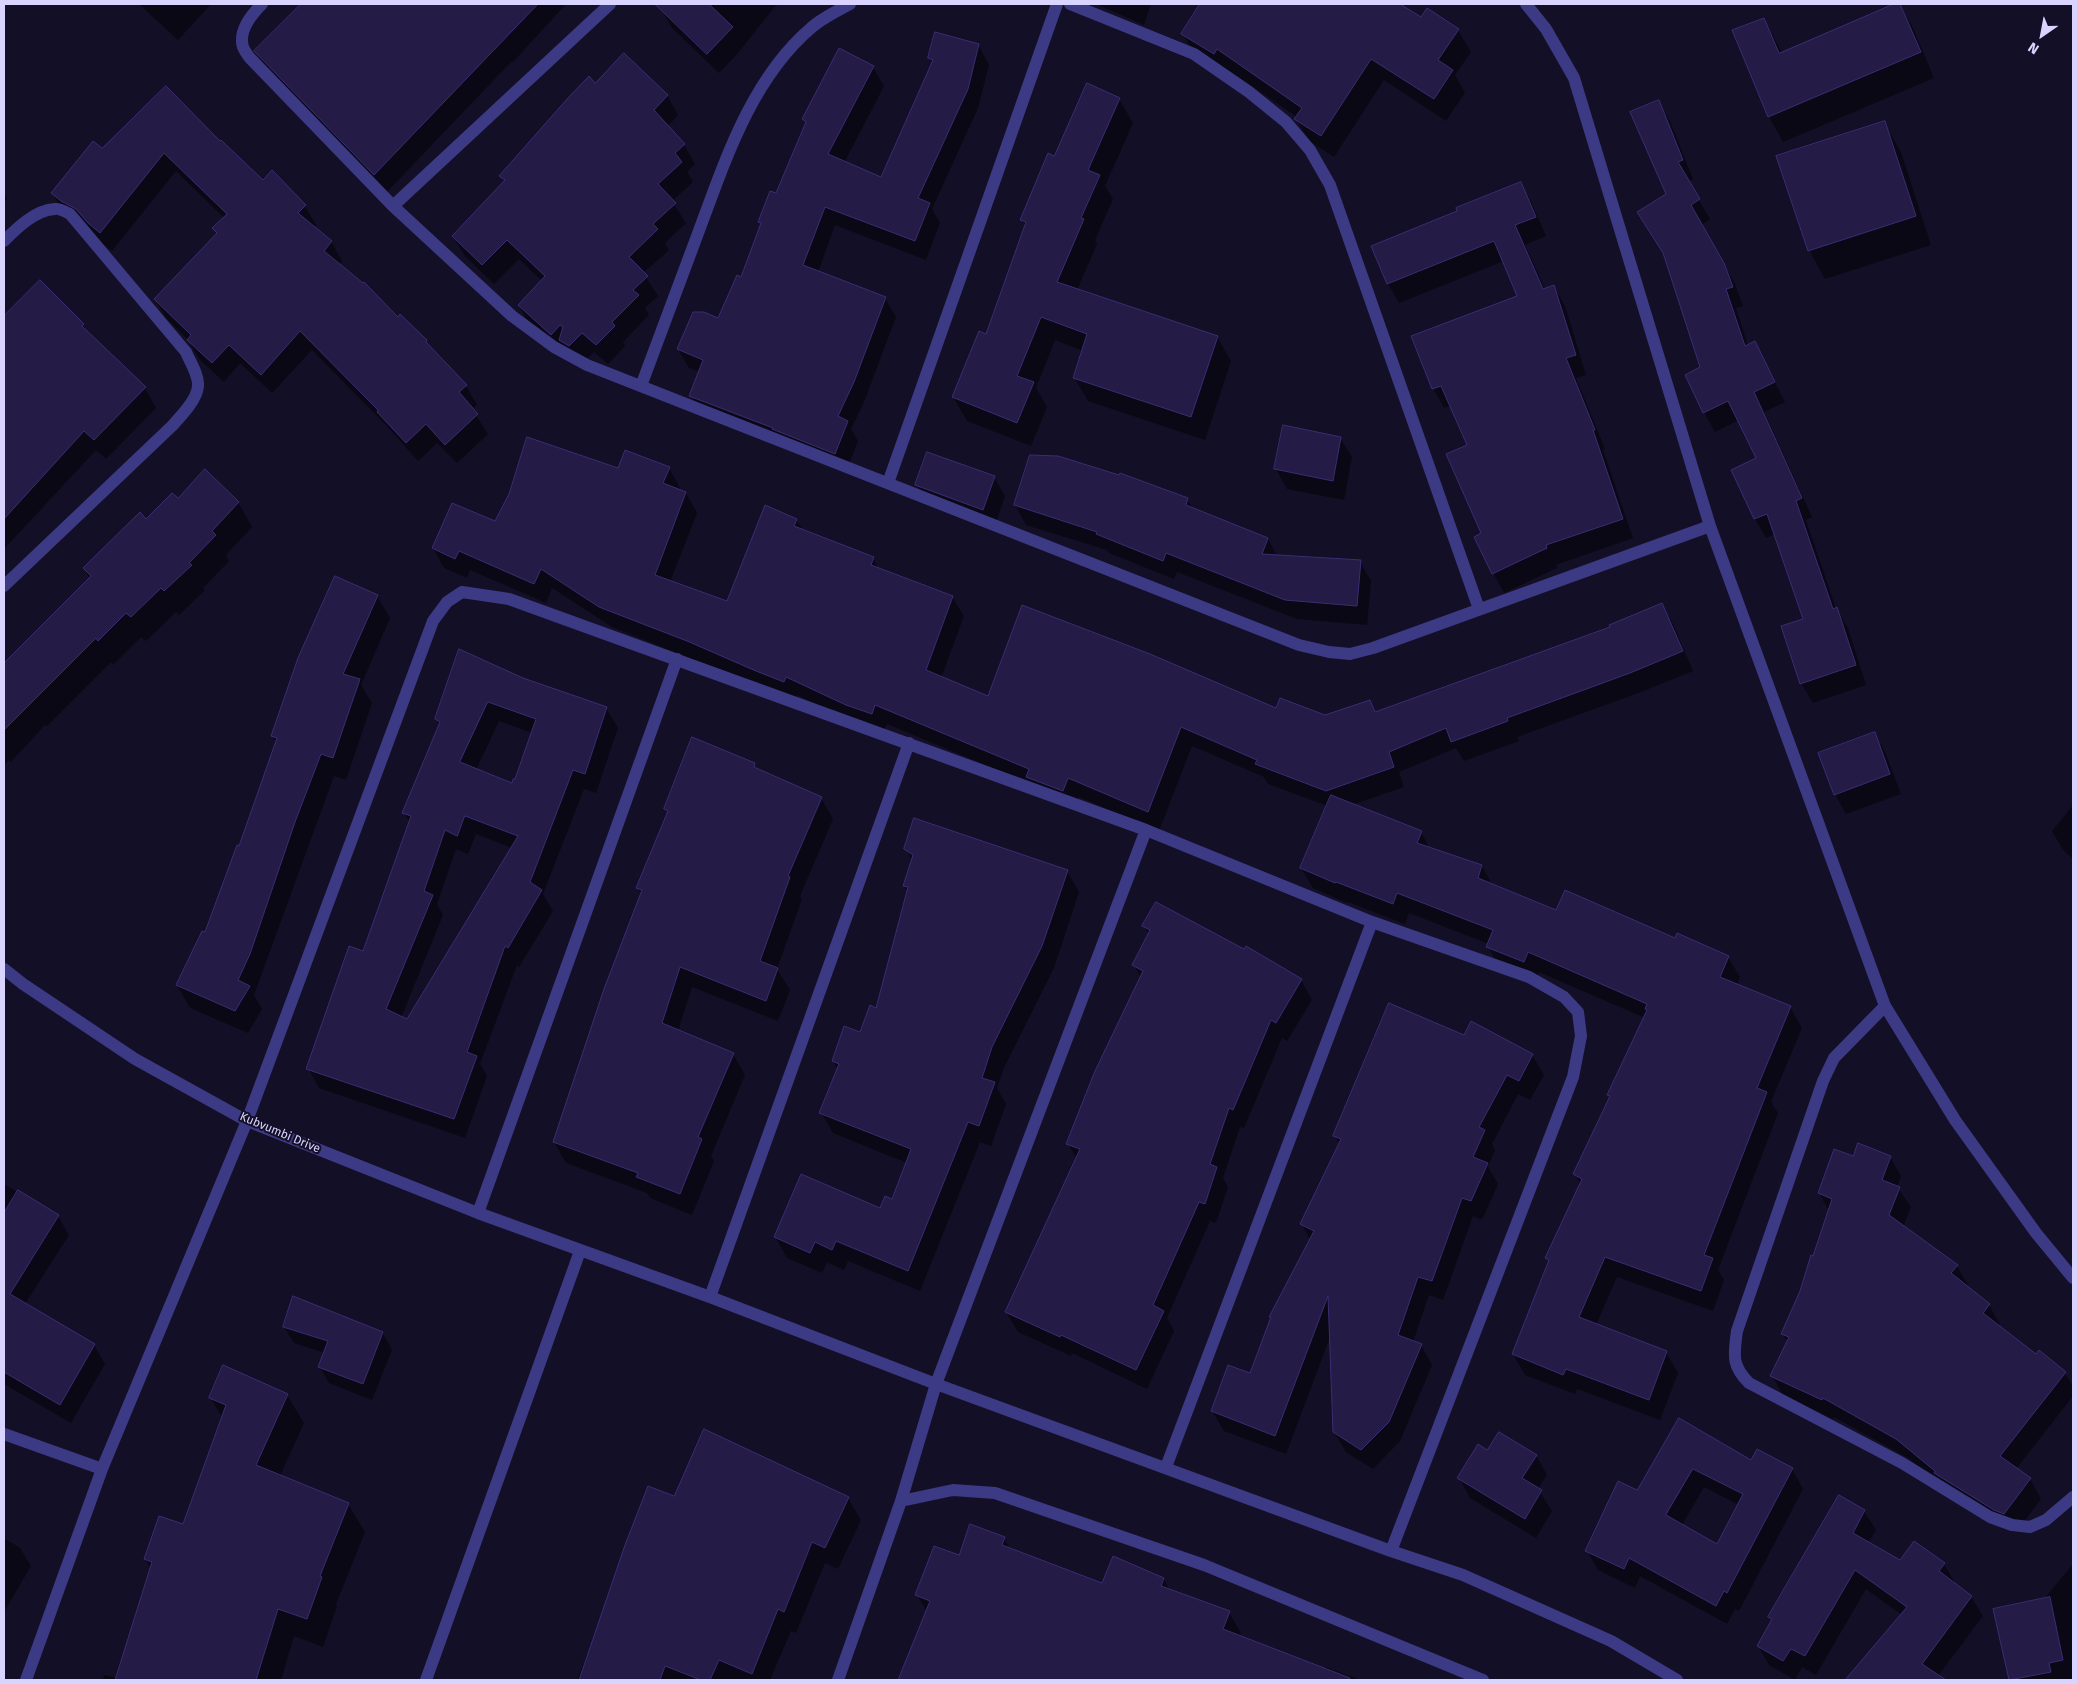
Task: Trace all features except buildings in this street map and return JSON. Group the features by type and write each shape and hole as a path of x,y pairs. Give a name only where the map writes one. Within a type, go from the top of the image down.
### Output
{"street":[{"path":"262,4 252,14 244,29 242,46 249,57 393,206 512,316 554,347 587,365 1299,645 1329,652 1350,654 1373,648 1710,526"},
{"path":"393,206 610,4"},
{"path":"641,386 717,183 740,129 763,84 784,57 811,28 850,4"},
{"path":"888,482 1057,4"},
{"path":"1070,4 1194,54 1257,98 1286,122 1310,150 1330,185 1479,610"},
{"path":"1526,4 1546,29 1574,78 1710,526 1885,1006 1955,1120 2036,1233 2073,1278"},
{"path":"4,241 36,215 56,208 70,214 186,352 196,374 198,386 188,408 172,426 4,586"},
{"path":"26,1680 102,1469 247,1121 433,621 447,602 462,592 510,599 1146,830 1372,922 1529,977 1564,997 1578,1012 1581,1036 1572,1077 1391,1551"},
{"path":"478,1214 677,659"},
{"path":"710,1297 909,743"},
{"path":"838,1680 901,1501 936,1384 1146,830"},
{"path":"1166,1467 1372,922"},
{"name":"Kubvumbi Drive","path":"4,969 135,1059 247,1121 478,1214 710,1297 936,1384 1391,1551 1463,1575 1611,1641 1677,1680"},
{"path":"1885,1006 1834,1058 1823,1081 1737,1332 1734,1354 1738,1372 1749,1382 1902,1463 1997,1520 2012,1525 2030,1527 2046,1520 2073,1497"},
{"path":"426,1680 580,1251"},
{"path":"4,1434 102,1469"},
{"path":"901,1501 953,1490 995,1493 1204,1565 1483,1680"}]}
